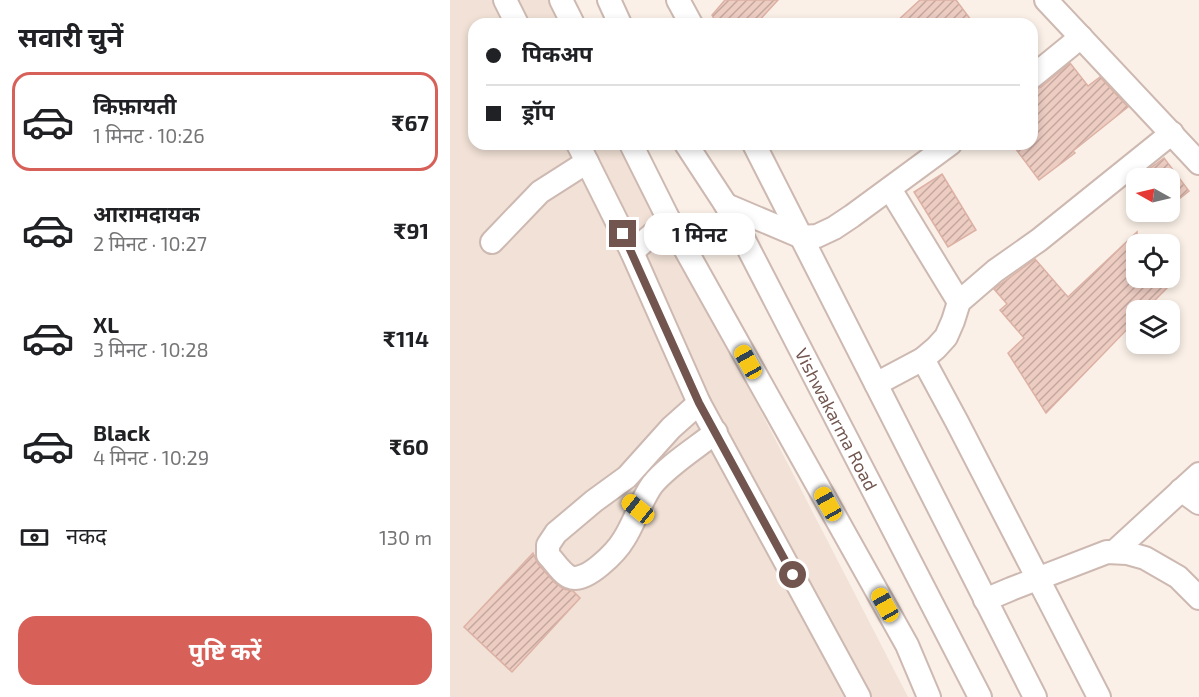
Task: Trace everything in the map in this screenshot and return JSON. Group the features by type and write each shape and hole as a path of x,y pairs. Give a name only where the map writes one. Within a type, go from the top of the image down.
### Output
{"street":[{"path":"505,0 514,18"},
{"path":"561,0 570,18"},
{"path":"678,0 688,18"},
{"path":"1046,0 1197,158"},
{"path":"610,1 617,18"},
{"path":"1038,72 1081,37"},
{"path":"887,377 923,359 936,348 946,337 959,302 995,271 1039,240 1172,134"},
{"path":"634,150 669,220 907,645 929,697"},
{"name":"Vishwakarma Road","path":"690,150 726,206 980,697"},
{"path":"757,150 818,234 997,595 1035,697"},
{"path":"726,206 818,234 890,189 942,150"},
{"path":"492,242 540,192 583,153 632,252 699,403 859,697"},
{"path":"890,189 959,302"},
{"path":"632,252 669,220"},
{"path":"923,359 1099,697"},
{"path":"699,403 671,428 632,472 556,533 548,545 548,555 571,578 583,577 594,570 623,541 652,486 661,476 716,432"},
{"path":"1114,552 1190,497 1199,474"},
{"path":"612,488 638,509"},
{"path":"997,595 1107,552 1114,552 1145,558 1178,577 1199,598"}],"shaded area":[{"path":"450,0 549,0 558,18 468,18 468,150 626,150 908,697 450,697"}],"building":[{"path":"725,0 778,0 762,18 714,18 712,15"},
{"path":"920,0 956,0 970,18 900,18"},
{"path":"1070,63 1088,86 1100,77 1128,107 1073,151 1075,153 1039,180 1016,150 1038,150 1038,88"},
{"path":"1164,158 1172,168 1150,168"},
{"path":"942,174 976,230 948,247 914,192"},
{"path":"1180,179 1189,191 1180,198"},
{"path":"1126,242 1126,288 1167,288 1155,300 1126,300 1126,330 1046,413 1008,353 1024,338 1000,310 1007,304 994,289 1035,259 1068,297"},
{"path":"533,553 538,564 555,583 564,589 573,591 580,598 512,672 464,627"}],"route":[{"path":"623,234 699,403 793,575"}]}
